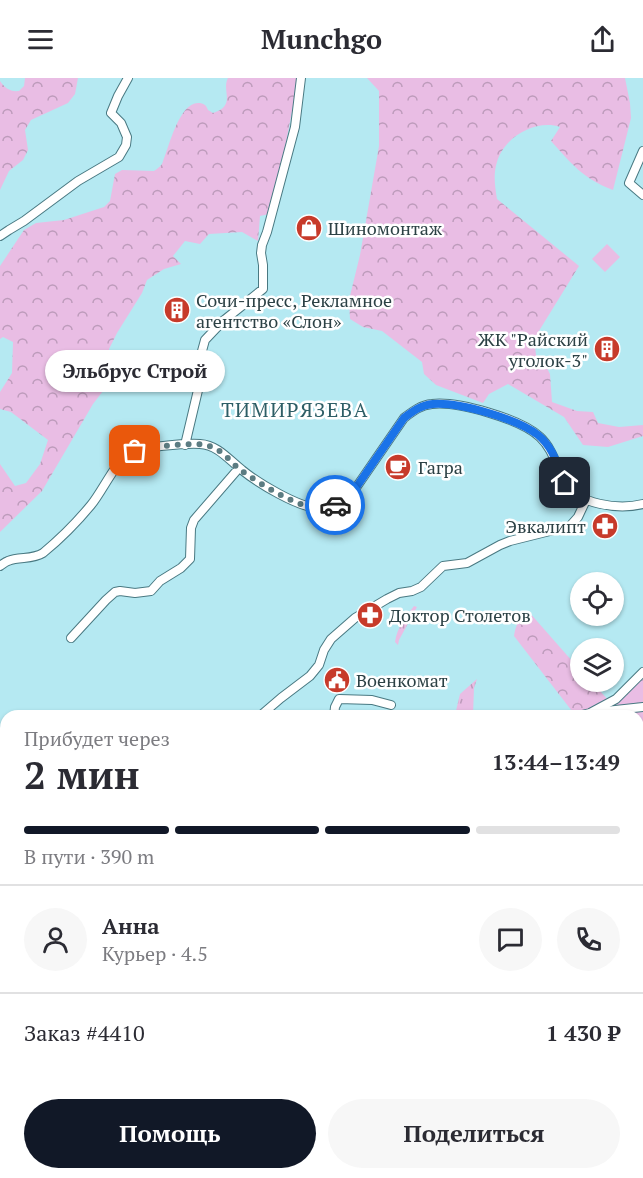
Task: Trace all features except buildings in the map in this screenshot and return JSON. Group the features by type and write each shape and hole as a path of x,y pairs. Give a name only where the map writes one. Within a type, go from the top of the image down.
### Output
{"street":[{"path":"0,237 78,181 119,156 126,145 127,137 121,123 111,113 128,78"},
{"path":"185,445 199,386 205,340 223,321 263,289 262,245 295,127 302,78"},
{"path":"643,151 629,183 643,195"},
{"path":"0,566 8,561 40,555 59,539 91,505 121,460 129,453 143,449 185,445 213,447 263,486 305,506 318,508 344,502 351,495 404,418 422,406 440,404 472,409 510,420 538,435 550,449 565,483 578,496 586,500 631,506 643,504"},
{"path":"71,638 115,592 151,591 160,581 181,568 189,559 191,528 194,520 239,468"},
{"path":"267,710 310,676 319,665 324,650 332,639 355,618 399,593 421,587 442,566 467,564 510,541 570,526 586,500"},
{"path":"596,710 616,699 642,673"},
{"path":"335,710 339,699 372,700 391,705"},
{"path":"616,710 643,707"}],"green space":[{"path":"25,78 78,78 75,94 68,103 31,120 25,130 28,150 23,160 9,171 0,190 0,81 8,89 19,91 24,86"},
{"path":"228,78 302,78 297,85 283,158 269,214 260,216 258,241 242,232 209,234 200,244 185,241 173,256 181,264 164,269 147,280 142,293 109,349 110,382 93,404 42,491 0,532 0,464 15,486 26,483 40,464 48,440 11,412 0,409 0,392 12,373 13,342 3,337 0,339 0,266 24,230 36,223 64,220 104,207 110,201 115,174 122,170 154,171 161,166 185,110 191,105 200,103 213,113 220,110 226,102"},
{"path":"367,78 625,78 631,118 613,190 585,175 551,141 560,127 551,125 522,132 506,145 497,162 495,180 497,199 579,266 534,339 536,355 550,374 552,402 577,411 593,412 598,423 619,427 643,425 643,436 608,447 583,445 564,417 508,384 489,394 483,403 436,385 424,374 422,362 382,331 363,327 350,319 349,300 360,255 379,146 379,91"},
{"path":"607,244 620,257 605,272 592,259"},
{"path":"414,606 417,607 398,645 395,642 402,622"},
{"path":"529,612 570,659 570,692 601,692 610,702 620,692 624,692 624,688 639,673 643,680 643,710 571,710 514,636 518,622"},
{"path":"477,679 474,688 473,710 456,710 460,694"}],"way so far":[{"path":"135,451 206,445 218,450 263,486 305,506 318,508 335,505"}],"place":[{"name":"Шиномонтаж","path":"309,228"},
{"name":"Сочи-пресс, Рекламное агентство «Слон»","path":"177,310"},
{"name":"ЖК \"Райский уголок-3\"","path":"607,349"},
{"name":"Эльбрус Строй","path":"135,451"},
{"name":"Гагра","path":"398,467"},
{"name":"Эвкалипт","path":"605,526"},
{"name":"Доктор Столетов","path":"370,615"},
{"name":"Военкомат","path":"337,680"}],"district":[{"name":"ТИМИРЯЗЕВА","path":"295,409"}],"route":[{"path":"335,505 344,502 351,495 404,418 414,410 432,404 472,409 510,420 538,435 550,449 565,483"}]}
